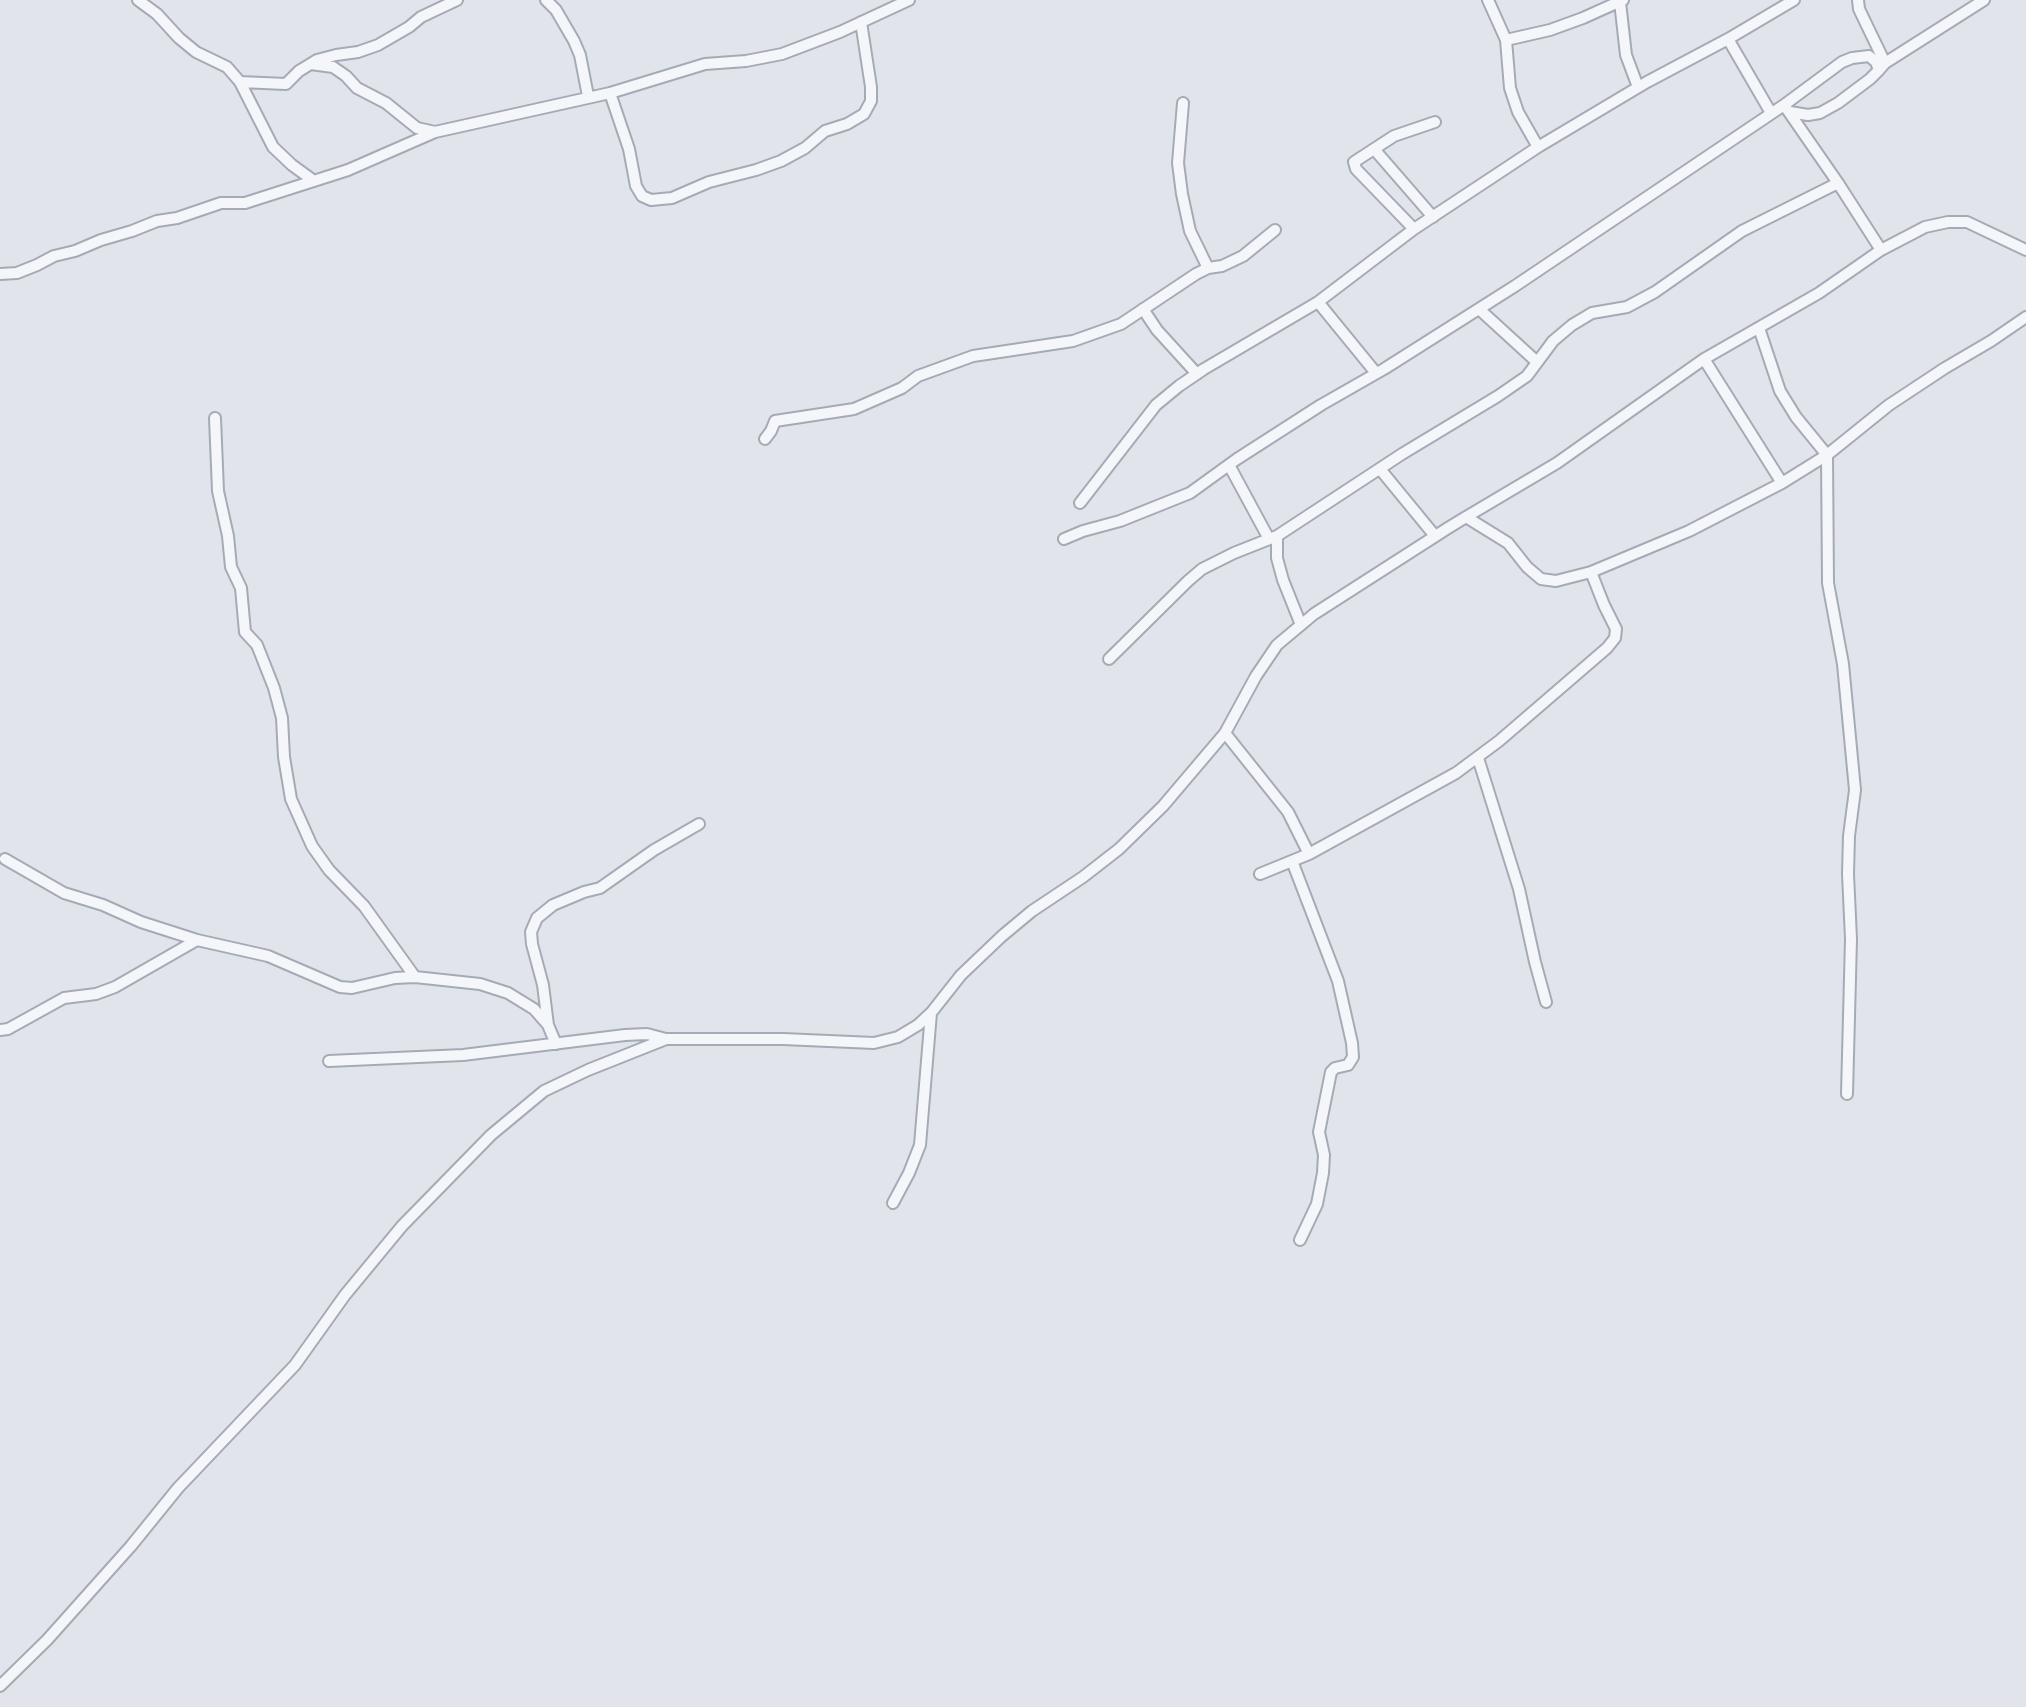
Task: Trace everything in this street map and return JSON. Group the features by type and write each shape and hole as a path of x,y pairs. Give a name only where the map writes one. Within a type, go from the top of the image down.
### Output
{"street":[{"path":"138,0 157,14 179,38 196,52 227,67 240,82 273,147 314,181"},
{"path":"240,82 286,84 317,60 378,45 409,27 421,17 458,0"},
{"path":"546,0 556,10 574,41 580,55 588,96"},
{"path":"0,274 17,273 54,256 75,251 157,221 177,218 221,202 245,203 348,170 435,132 588,96 610,93 698,65 746,61 782,54 909,0"},
{"path":"1488,0 1506,40 1512,96 1518,112 1538,147"},
{"path":"1080,503 1156,405 1197,374 1318,302 1414,229 1538,147 1638,87 1728,39 1794,0"},
{"path":"1858,0 1882,66"},
{"path":"1787,108 1808,115 1820,113 1845,98 1870,79 1882,66 1984,0"},
{"path":"1506,40 1550,30 1621,1 1626,55 1638,87"},
{"path":"610,93 629,149 636,186 642,196 651,200 672,198 709,182 781,161 805,148 825,131 847,124 864,114 871,101 871,87 861,22"},
{"path":"1728,39 1771,113"},
{"path":"1064,539 1083,531 1120,521 1190,493 1321,405 1479,309 1771,113 1787,108 1842,62 1869,56 1882,66"},
{"path":"311,64 333,67 357,88 386,103 417,128 435,132"},
{"path":"1184,103 1178,163 1182,194 1190,231 1208,268"},
{"path":"1787,108 1881,250"},
{"path":"1414,229 1355,166 1357,160 1394,136 1436,122"},
{"path":"1374,149 1433,216"},
{"path":"1109,660 1188,580 1202,569 1234,553 1273,538 1498,396 1527,375 1553,341 1592,313 1627,307 1637,302 1742,231 1838,183"},
{"path":"329,1060 463,1054 647,1034 666,1039 783,1039 874,1043 898,1037 918,1025 931,1013 961,975 1010,930 1032,911 1083,877 1119,849 1163,806 1225,733 1256,676 1277,645 1314,614 1435,536 1557,464 1704,359 1819,293 1881,250 1925,227 1948,222 1967,222 2026,250"},
{"path":"765,439 775,421 855,409 902,388 918,376 973,356 1073,340 1121,324 1177,285 1208,268 1222,266 1243,256 1275,230"},
{"path":"1318,302 1376,373"},
{"path":"1143,309 1157,330 1197,374"},
{"path":"1479,309 1537,362"},
{"path":"1466,518 1508,543 1527,567 1541,579 1556,582 1591,572 1689,531 1782,483 1827,455 1889,405 2026,317"},
{"path":"1759,328 1780,391 1796,417 1827,455 1828,583 1843,664 1855,790 1848,865 1851,939 1847,1094"},
{"path":"1704,359 1782,483"},
{"path":"215,418 218,491 228,536 231,567 241,588 245,632 257,645 274,688 282,718 284,756 291,799 312,846 329,870 364,906 415,977"},
{"path":"1229,465 1273,538 1283,580 1301,624"},
{"path":"1380,469 1435,536"},
{"path":"1260,874 1309,854 1478,758 1607,648 1615,638 1616,629 1591,572"},
{"path":"1225,733 1288,812 1309,854"},
{"path":"1478,758 1520,889 1546,1002"},
{"path":"556,1044 548,1025 543,985 532,944 531,932 537,918 553,905 600,888 654,850 699,824"},
{"path":"5,859 64,893 197,940 268,956 340,987 352,988 395,978 415,977 480,984 508,993 534,1009 548,1025"},
{"path":"1292,861 1338,981 1353,1057 1348,1065 1335,1068 1331,1072 1319,1132 1324,1155 1323,1173 1317,1204 1300,1240"},
{"path":"0,1030 8,1029 64,998 96,994 115,987 197,940"},
{"path":"893,1203 909,1173 920,1145 931,1013"},
{"path":"0,1686 47,1640 131,1546 178,1488 295,1365 345,1295 402,1226 483,1143 544,1091 588,1070 666,1039"}]}
